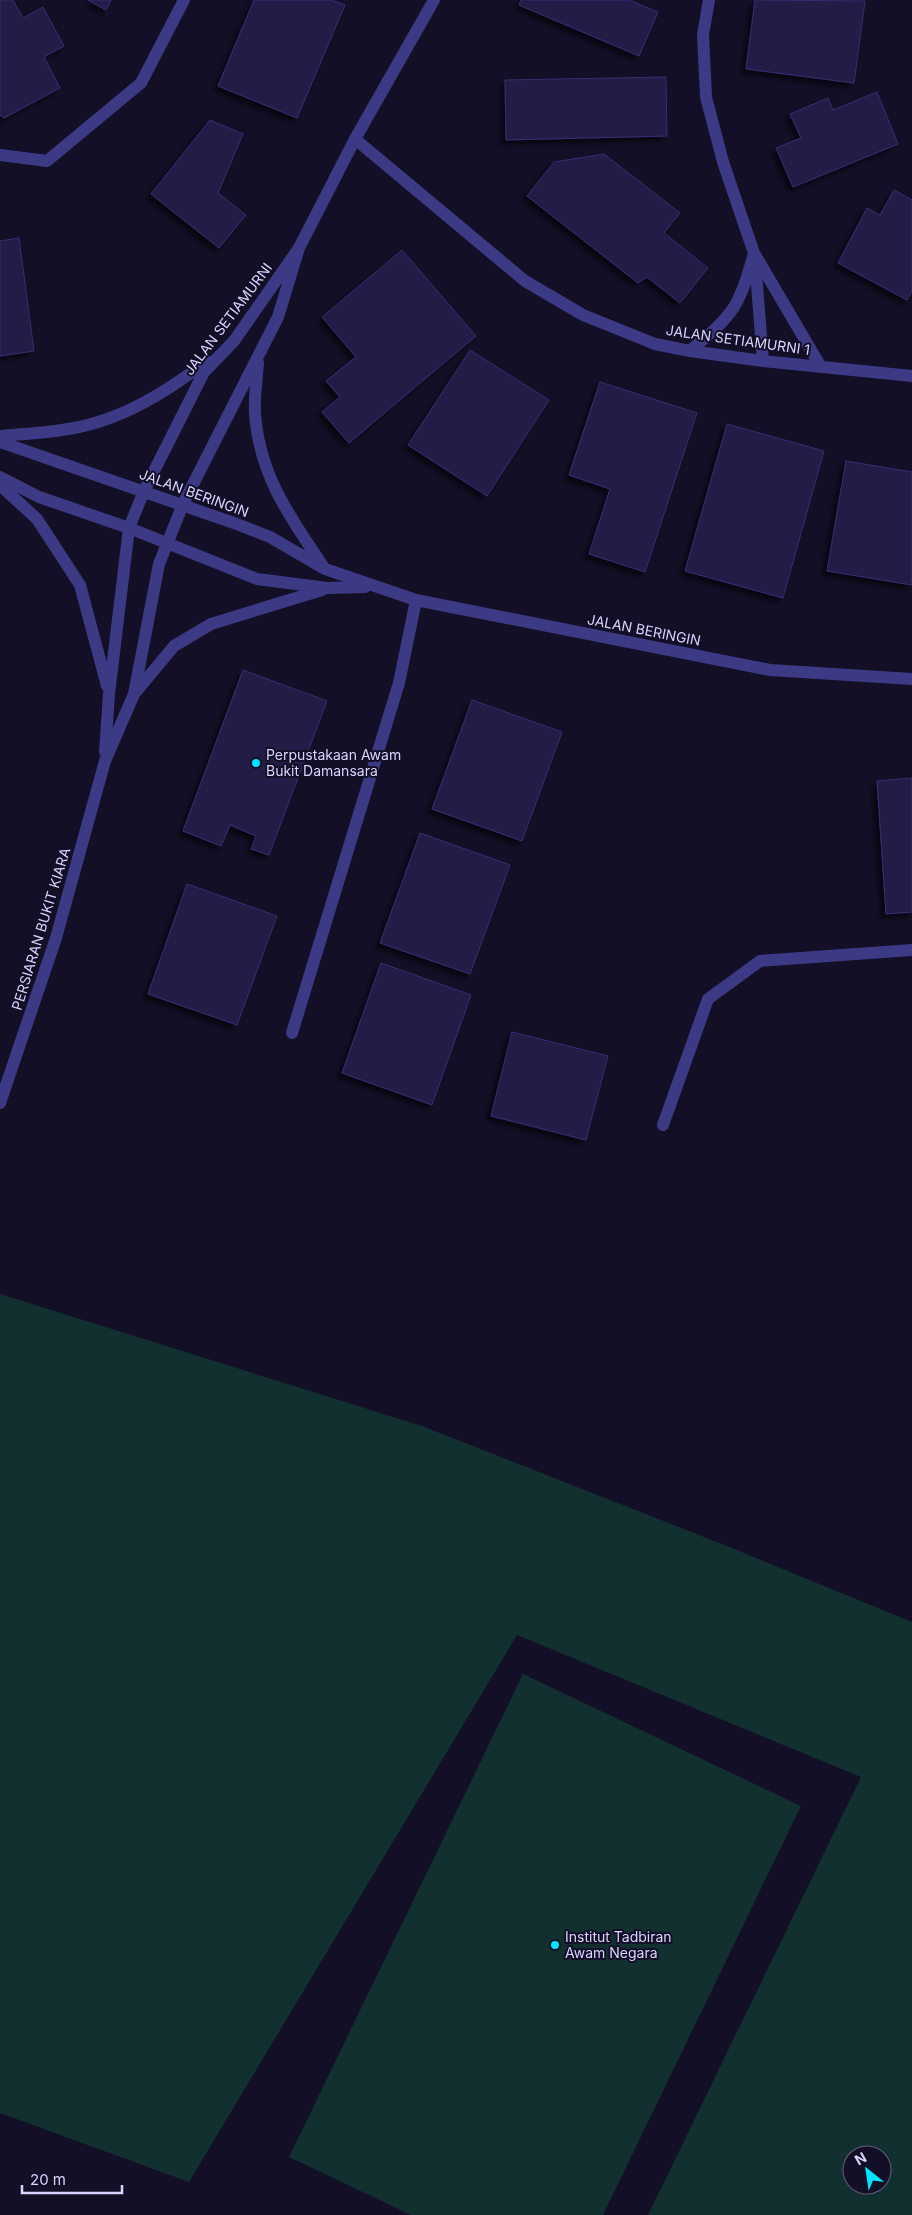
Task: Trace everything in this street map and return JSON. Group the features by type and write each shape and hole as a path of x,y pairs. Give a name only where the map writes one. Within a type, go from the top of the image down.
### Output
{"street":[{"path":"0,156 47,161 141,83 184,0"},
{"name":"JALAN SETIAMURNI","path":"129,528 144,491 204,372 234,341 300,248 355,139 434,0"},
{"path":"708,0 703,34 706,97 723,162 754,252 821,367"},
{"name":"JALAN SETIAMURNI 1","path":"355,139 525,281 583,315 655,344 690,351 763,361 912,376"},
{"name":"JALAN SETIAMURNI","path":"167,543 183,504 259,358 278,317 300,248"},
{"path":"690,351 716,328 733,308 744,286 754,252"},
{"path":"754,252 763,361"},
{"path":"0,436 57,430 98,422 142,405 187,376 234,341"},
{"path":"259,358 255,412 261,456 270,480 300,532 325,569"},
{"name":"JALAN BERINGIN","path":"0,442 183,504 270,537 325,569 373,587 416,600 770,670 912,679"},
{"name":"JALAN BERINGIN","path":"0,478 39,497 129,528 258,579 327,588 373,587"},
{"path":"0,485 37,519 80,584 109,694"},
{"name":"PERSIARAN BUKIT KIARA","path":"105,761 109,694 129,528"},
{"name":"PERSIARAN BUKIT KIARA","path":"0,1103 56,938 105,761 134,694 159,564 167,543"},
{"path":"134,694 174,646 211,624 327,588"},
{"path":"292,1033 399,683 416,600"},
{"path":"662,1126 708,999 760,961 912,950"}],"green space":[{"path":"0,1294 422,1426 727,1546 912,1622 912,2215 648,2215 861,1777 517,1635 189,2182 0,2113"},
{"name":"Institut Tadbiran Awam Negara","path":"523,1674 801,1806 603,2215 411,2215 289,2157"}],"building":[{"path":"0,0 13,0 23,18 43,7 64,46 44,57 60,88 4,118 0,115"},
{"path":"88,0 111,0 106,10"},
{"path":"254,0 331,0 345,5 297,118 218,86"},
{"path":"521,0 629,0 658,12 639,56 519,5"},
{"path":"755,0 865,1 854,83 746,69"},
{"path":"666,77 667,136 506,140 505,80"},
{"path":"877,92 898,144 793,187 776,148 801,138 790,114 828,98 833,110"},
{"path":"210,120 243,134 218,193 246,215 219,248 151,194"},
{"path":"604,154 680,213 664,233 708,268 680,303 647,277 638,283 527,196 554,162"},
{"path":"894,190 912,200 912,291 907,300 838,263 867,208 880,215"},
{"path":"19,238 34,351 0,356 0,241"},
{"path":"402,250 476,336 349,443 322,412 340,397 326,381 356,357 322,317"},
{"path":"470,350 549,400 487,496 408,445"},
{"path":"600,382 697,413 645,572 589,554 610,489 569,475"},
{"path":"727,424 824,451 783,598 685,571"},
{"path":"846,461 912,472 912,585 827,571"},
{"name":"Perpustakaan Awam Bukit Damansara","path":"243,670 327,701 269,855 251,849 256,836 230,825 221,846 183,831"},
{"path":"472,700 562,732 522,841 432,809"},
{"path":"912,778 912,912 886,914 877,781"},
{"path":"420,833 510,865 470,974 380,943"},
{"path":"187,884 277,916 237,1025 148,994"},
{"path":"381,963 471,995 432,1105 342,1073"},
{"path":"512,1032 608,1056 586,1140 491,1116"}],"place":[{"name":"Perpustakaan Awam Bukit Damansara","path":"256,763"},
{"name":"Institut Tadbiran Awam Negara","path":"555,1945"}]}
